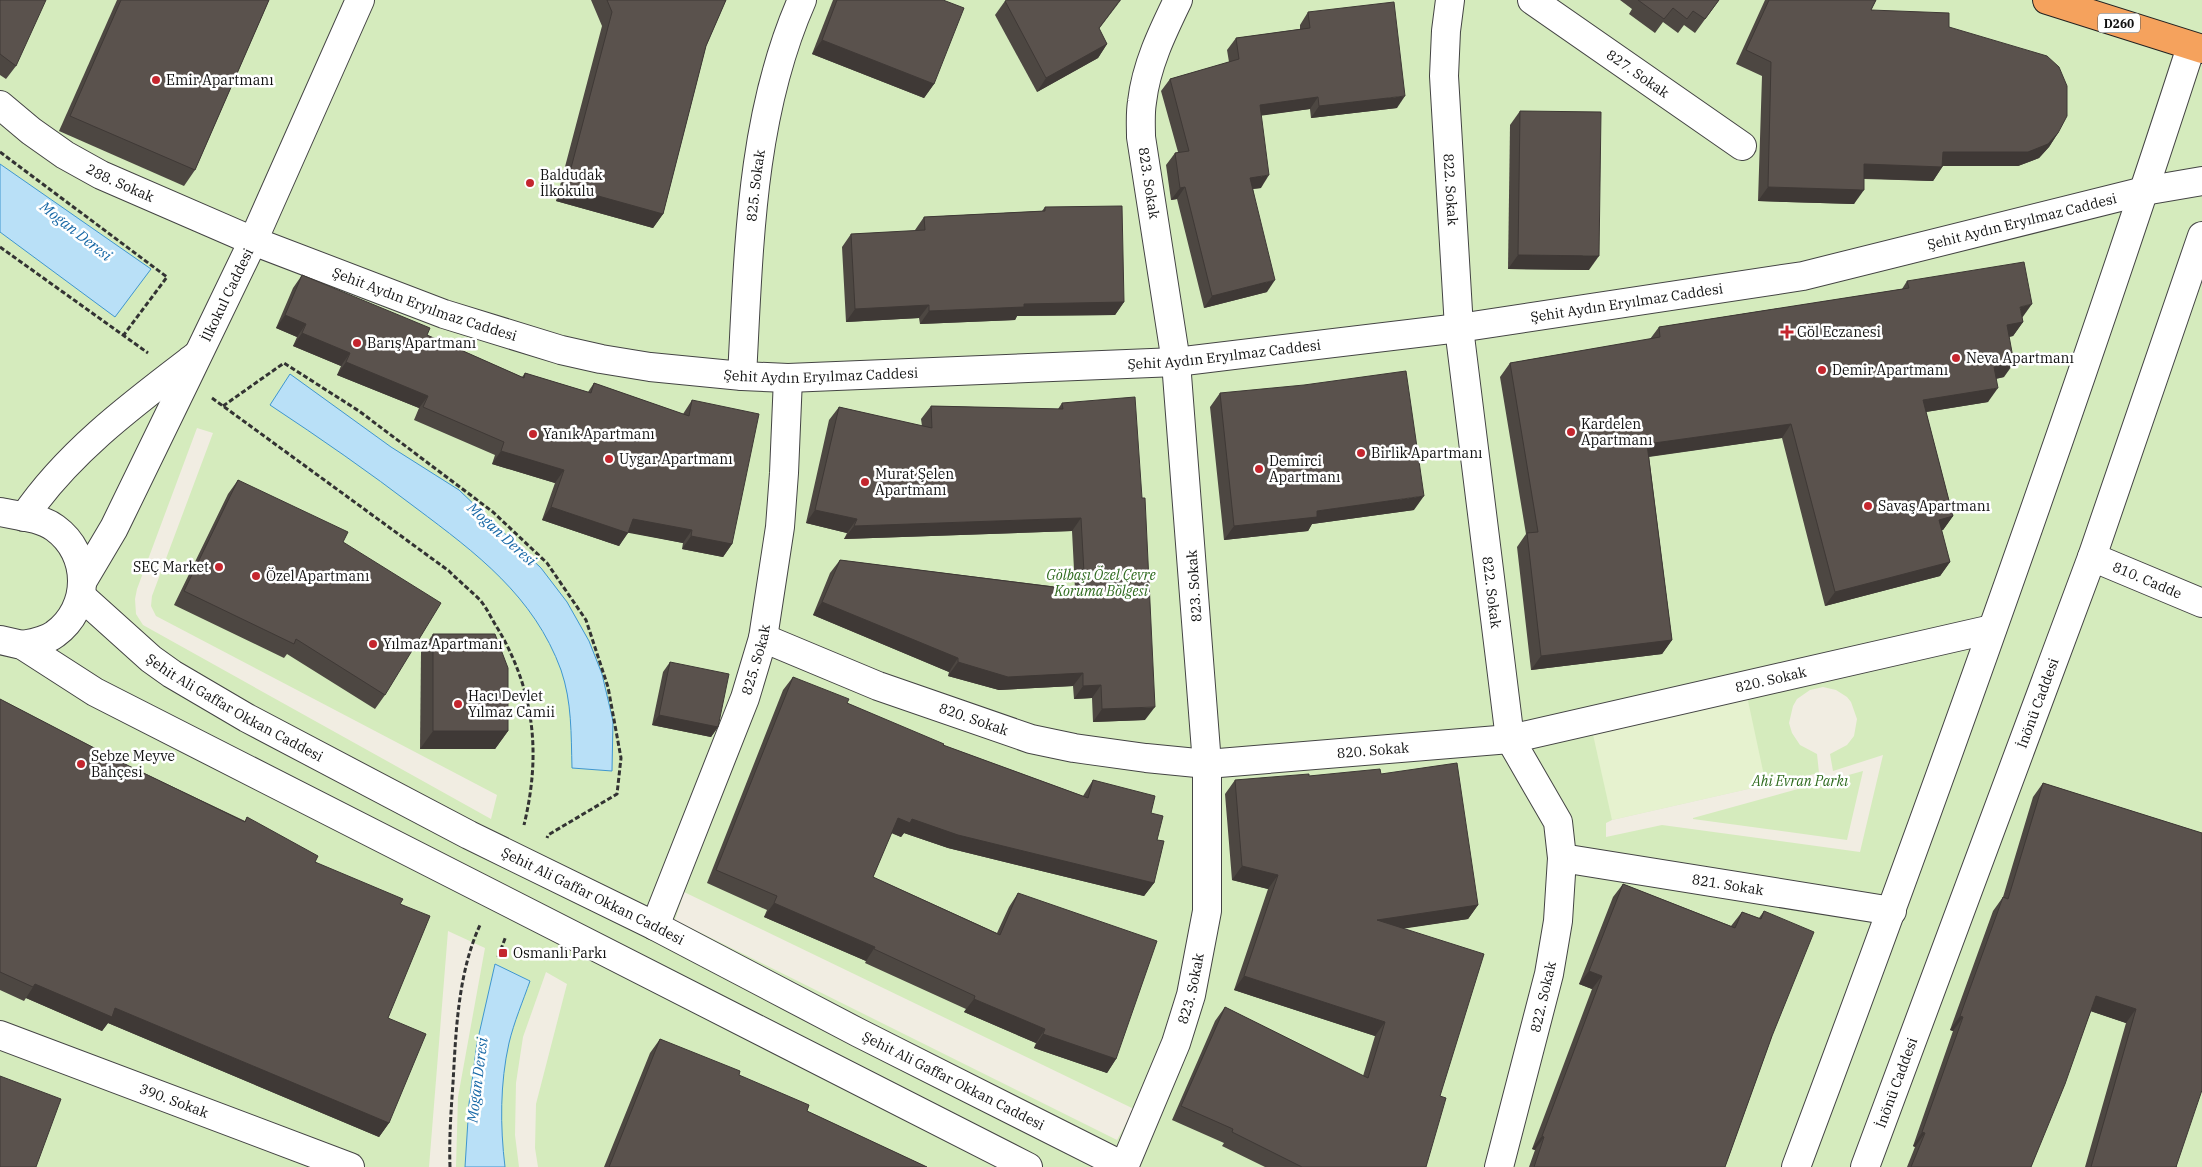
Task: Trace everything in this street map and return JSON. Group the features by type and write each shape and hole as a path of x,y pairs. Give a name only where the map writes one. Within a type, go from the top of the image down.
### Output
{"highway":[{"name":"D260","path":"2047,0 2197,48"}],"street":[{"name":"İlkokul Caddesi","path":"82,589 114,528 253,241 360,0"},
{"name":"825. Sokak","path":"742,376 749,249 761,141 780,64 802,0"},
{"name":"823. Sokak","path":"1125,1167 1176,1043 1191,995 1207,911 1207,764 1176,362 1141,137 1141,104 1146,79 1158,43 1178,0"},
{"name":"822. Sokak","path":"1450,0 1446,31 1444,76 1459,328 1510,739 1558,822 1562,858 1558,920 1549,974 1500,1167"},
{"name":"827. Sokak","path":"1532,0 1742,146"},
{"path":"1796,1167 1892,911 2144,190 2197,48"},
{"name":"288. Sokak","path":"0,105 51,145 101,175 253,241"},
{"name":"Şehit Aydın Eryılmaz Caddesi","path":"253,241 444,314 561,350 650,367 742,376 788,378 1176,362 1459,328 1802,276 2144,190 2202,181"},
{"name":"İnönü Caddesi","path":"1865,1167 2092,557 2202,236"},
{"path":"8,517 53,478 110,422 199,354"},
{"name":"825. Sokak","path":"655,926 745,698 763,638 780,527 788,378"},
{"path":"8,517 39,520 53,527 66,537 75,550 82,571 82,589 75,611 66,624 54,635 38,642 11,643"},
{"name":"810. Cadde","path":"2092,557 2202,604"},
{"name":"Şehit Ali Gaffar Okkan Caddesi","path":"82,589 144,653 172,674 264,727 469,835 655,926 859,1033 1125,1167"},
{"name":"820. Sokak","path":"763,638 878,686 1031,739 1074,748 1207,764 1510,739 1992,629"},
{"path":"11,643 95,692 1028,1167"},
{"name":"821. Sokak","path":"1562,858 1892,911"},
{"name":"390. Sokak","path":"0,1035 350,1167"}],"path":[{"path":"0,152 168,278 124,336"},
{"path":"0,247 137,345"},
{"path":"522,829 534,770 527,694 512,653 481,601 449,571 223,406 284,363 359,411 493,512 547,563 586,620 608,687 621,758 618,794 548,835 534,867"},
{"path":"498,957 518,908"},
{"path":"450,1167 449,1146 456,1028 472,942"}],"green space":[{"name":"Gölbaşı Özel Çevre Koruma Bölgesi","path":"0,0 2202,0 2202,1167 0,1167"},
{"path":"1747,696 1766,785 1612,820 1592,730"}],"shaded area":[{"path":"197,428 213,433 152,596 151,606 156,616 497,795 491,819 143,625 136,614 135,599 137,589"},
{"path":"1823,687 1836,690 1851,702 1857,719 1854,736 1847,745 1830,754 1833,771 1883,755 1860,852 1662,825 1606,837 1606,823 1612,820 1819,773 1817,754 1800,745 1792,733 1789,723 1793,706 1797,699 1810,690","holes":["1863,771 1847,840 1693,819 1693,818"]},
{"path":"684,892 1134,1109 1117,1140 675,920"},
{"path":"448,931 485,948 458,1097 456,1167 429,1167"},
{"path":"546,972 567,984 536,1104 535,1148 538,1167 519,1167 515,1135 516,1083 523,1037"}],"water":[{"name":"Mogan Deresi","path":"0,164 151,269 115,317 0,232"},
{"name":"Mogan Deresi","path":"290,374 391,447 459,490 541,568 567,602 589,641 602,674 613,721 612,771 572,768 571,730 565,682 549,644 519,598 501,578 460,542 362,468 270,405"},
{"name":"Mogan Deresi","path":"495,964 530,981 511,1035 506,1058 502,1089 502,1136 505,1167 465,1167 469,1104 477,1043"}],"building":[{"path":"0,0 46,0 16,66 0,54"},
{"name":"Emir Apartmanı","path":"121,0 269,0 195,170 70,116"},
{"path":"607,0 726,0 706,46 663,214 566,187 612,12"},
{"path":"837,0 943,0 964,8 934,84 822,40"},
{"path":"1120,0 1099,28 1107,44 1046,78 1005,1"},
{"path":"1638,0 1719,0 1705,19 1693,11 1687,19 1673,8 1664,19"},
{"path":"1769,0 1876,0 1871,10 1949,13 1949,27 2047,56 2059,67 2067,86 2067,116 2058,133 2048,144 2028,152 1943,152 1942,167 1864,164 1864,190 1768,187 1771,62 1746,50"},
{"path":"1394,2 1405,96 1319,106 1318,97 1260,105 1269,175 1250,178 1275,280 1212,296 1185,187 1180,188 1175,153 1189,151 1170,79 1239,59 1236,38 1310,28 1308,12"},
{"path":"1520,111 1601,112 1599,256 1518,255"},
{"path":"1122,206 1124,302 1024,304 1024,307 929,311 929,305 855,309 851,234 925,230 924,217 1045,211 1045,207"},
{"path":"2024,262 2032,304 2020,307 2023,322 2007,325 2014,363 1994,367 1998,388 1923,400 1953,516 1939,520 1950,562 1835,592 1791,424 1647,444 1672,640 1541,656 1527,533 1538,532 1510,363 1660,337 1659,327 1909,288 1907,281"},
{"path":"302,275 430,328 427,335 524,378 525,373 591,393 594,383 689,416 692,400 759,414 732,544 691,536 692,530 633,519 628,533 551,507 564,470 501,451 504,442 423,407 428,396 346,362 350,353 302,333 306,324 285,315"},
{"path":"1406,371 1424,496 1317,511 1317,517 1234,526 1220,393 1304,385"},
{"path":"1135,397 1142,498 1145,498 1155,707 1102,709 1101,685 1083,686 1083,673 1008,677 958,662 958,658 822,602 840,560 1085,591 1081,518 854,526 857,519 815,510 839,407 932,428 931,406 1063,409 1062,403"},
{"path":"238,480 348,532 343,542 441,603 385,695 296,639 294,644 184,591"},
{"name":"Hacı Devlet Yılmaz Camii","path":"433,634 495,634 508,668 508,731 433,731"},
{"path":"670,662 729,674 718,727 659,715"},
{"path":"793,677 849,699 847,703 943,745 1088,798 1093,780 1155,796 1151,813 1163,816 1157,840 1164,841 1154,883 958,835 912,819 910,823 898,818 873,877 1000,935 1018,893 1157,941 1116,1059 1043,1034 1045,1029 974,999 975,996 874,949 875,947 774,903 777,896 716,870"},
{"path":"0,699 129,766 245,822 247,817 318,856 315,862 403,899 400,904 430,916 388,1018 426,1034 389,1123 115,1008 112,1017 35,984 33,987 0,972"},
{"path":"1457,763 1478,905 1377,920 1484,954 1440,1096 1446,1098 1426,1167 1302,1167 1232,1132 1233,1129 1181,1106 1225,1007 1368,1078 1385,1022 1244,976 1278,875 1242,866 1235,780 1309,774 1309,776 1380,769 1381,774"},
{"path":"2043,783 2202,833 2202,1090 2176,1167 2091,1167 2136,1009 2096,996 2065,1084 2031,1167 1911,1167 1925,1133 1922,1132 1963,1017 1960,1016 2003,897 2008,899"},
{"path":"1623,884 1735,928 1742,912 1761,919 1764,911 1814,932 1772,1036 1725,1167 1534,1167 1544,1137 1542,1136 1602,976 1589,971"},
{"path":"660,1039 740,1071 739,1075 809,1105 807,1111 927,1167 609,1167"},
{"path":"0,1076 61,1099 36,1167 0,1167"}],"place":[{"name":"Emir Apartmanı","path":"156,80"},
{"name":"Baldudak İlkokulu","path":"530,183"},
{"name":"Göl Eczanesi","path":"1787,332"},
{"name":"Barış Apartmanı","path":"357,343"},
{"name":"Neva Apartmanı","path":"1956,358"},
{"name":"Demir Apartmanı","path":"1822,370"},
{"name":"Kardelen Apartmanı","path":"1571,432"},
{"name":"Yanık Apartmanı","path":"533,434"},
{"name":"Birlik Apartmanı","path":"1361,453"},
{"name":"Uygar Apartmanı","path":"609,459"},
{"name":"Demirci Apartmanı","path":"1259,469"},
{"name":"Murat Şelen Apartmanı","path":"865,482"},
{"name":"Savaş Apartmanı","path":"1868,506"},
{"name":"SEÇ Market","path":"219,567"},
{"name":"Özel Apartmanı","path":"256,576"},
{"name":"Yılmaz Apartmanı","path":"373,644"},
{"name":"Hacı Devlet Yılmaz Camii","path":"458,704"},
{"name":"Sebze Meyve Bahçesi","path":"81,764"},
{"name":"Osmanlı Parkı","path":"503,953"}],"park label":[{"name":"Ahi Evran Parkı","path":"1800,781"}]}
